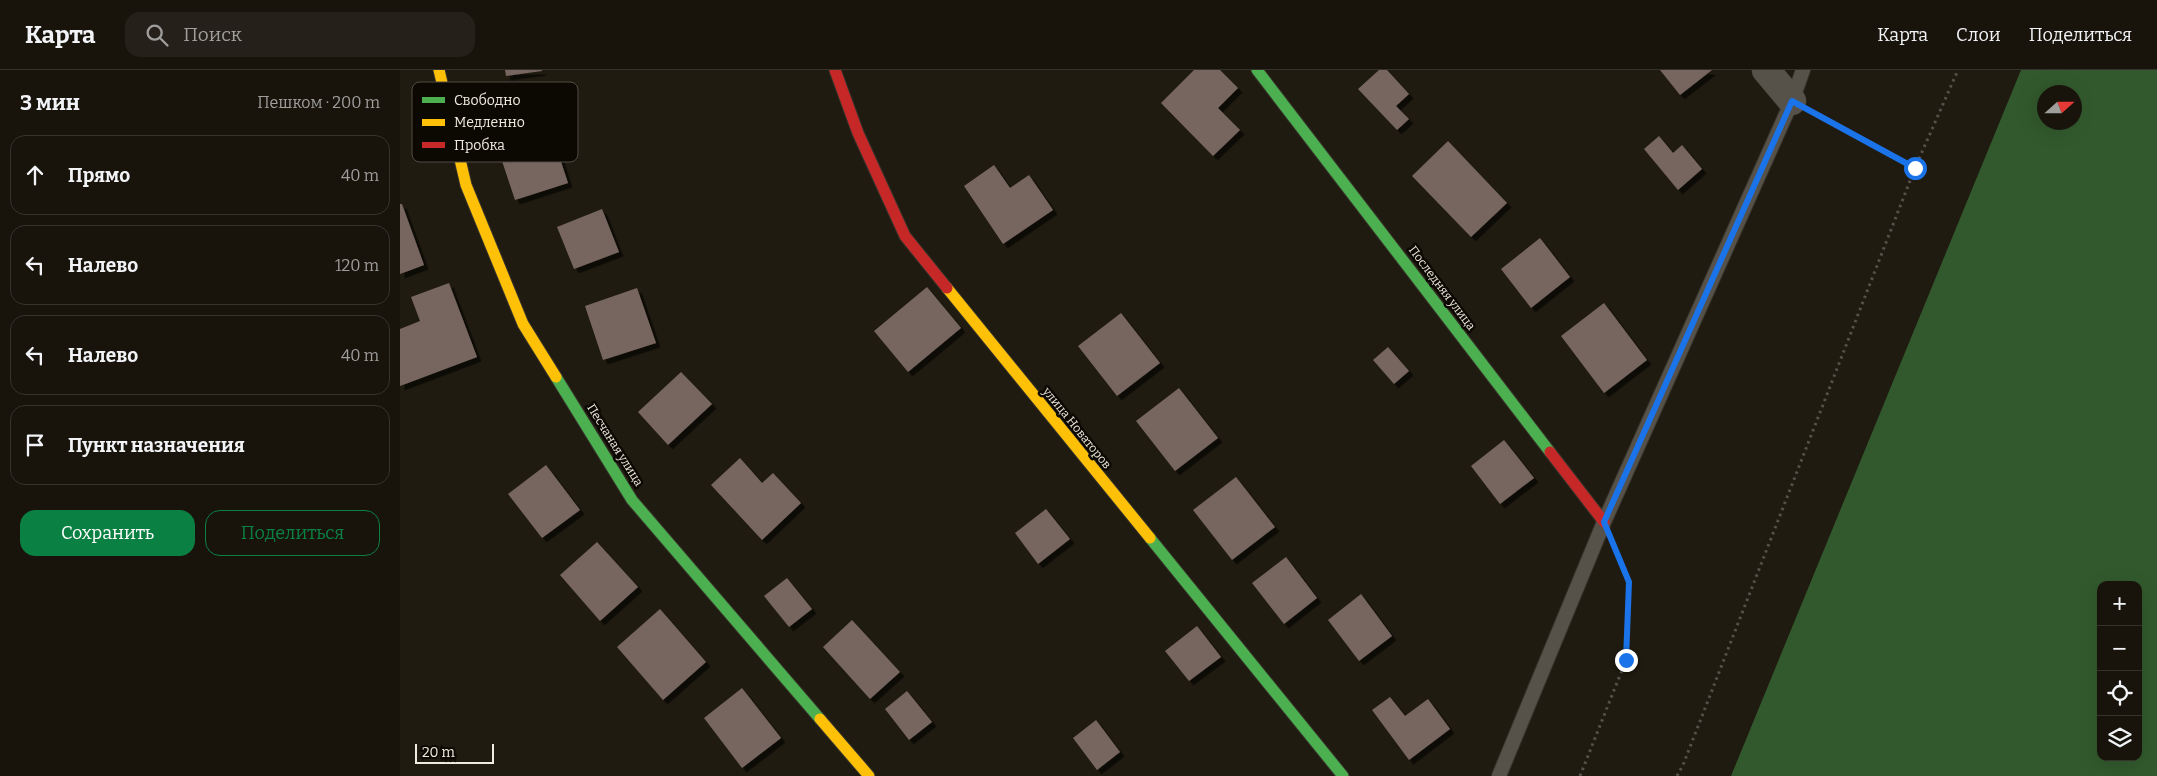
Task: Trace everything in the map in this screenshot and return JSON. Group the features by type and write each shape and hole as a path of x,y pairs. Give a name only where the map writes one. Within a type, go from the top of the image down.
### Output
{"street":[{"name":"улица Новаторов","path":"835,70 858,133 905,236 1343,776"},
{"name":"Последняя улица","path":"1257,70 1604,522"},
{"path":"1766,70 1792,101"},
{"name":"Песчаная улица","path":"461,162 466,185 528,332 632,500 785,675 869,776"}],"lane":[{"path":"1499,776 1604,522 1792,101 1803,70"}],"path":[{"path":"1677,776 1683,765 1915,168 1958,70"},
{"path":"1792,101 1915,168"},
{"path":"1580,776 1626,660 1629,582 1604,522"}],"green space":[{"path":"2021,70 2157,70 2157,776 1731,776"}],"building":[{"path":"505,70 542,70 542,71 506,76"},
{"path":"1194,70 1220,70 1238,88 1218,108 1240,130 1213,156 1161,103"},
{"path":"1379,70 1387,70 1409,94 1396,106 1409,119 1397,130 1358,89"},
{"path":"1660,70 1712,70 1680,95"},
{"path":"1659,136 1673,153 1682,145 1702,169 1678,190 1644,149"},
{"path":"1448,141 1507,203 1471,237 1412,176"},
{"path":"502,162 561,162 568,183 515,200"},
{"path":"994,165 1010,188 1029,175 1053,210 1003,244 964,186"},
{"path":"400,204 402,204 424,265 400,274"},
{"path":"602,209 619,252 574,269 557,227"},
{"path":"1540,238 1570,277 1531,308 1501,269"},
{"path":"449,283 477,357 400,386 400,329 420,321 411,297"},
{"path":"927,287 961,328 908,372 874,331"},
{"path":"637,288 656,343 603,360 585,306"},
{"path":"1604,303 1647,360 1604,393 1561,336"},
{"path":"1121,313 1160,363 1117,396 1078,346"},
{"path":"1388,347 1409,371 1394,384 1373,360"},
{"path":"681,372 712,404 668,445 638,412"},
{"path":"1179,388 1218,438 1175,471 1136,421"},
{"path":"1504,440 1534,478 1500,504 1471,466"},
{"path":"740,458 762,483 773,473 801,503 762,540 711,485"},
{"path":"546,465 580,510 542,538 508,494"},
{"path":"1236,477 1275,527 1232,560 1193,510"},
{"path":"1046,509 1070,539 1038,564 1015,533"},
{"path":"597,542 638,587 600,621 560,575"},
{"path":"1286,557 1317,598 1284,624 1252,583"},
{"path":"787,578 812,609 789,627 764,596"},
{"path":"1361,594 1392,636 1359,661 1328,620"},
{"path":"660,609 706,662 663,700 617,647"},
{"path":"852,620 900,672 870,699 823,647"},
{"path":"1197,626 1221,657 1189,681 1165,651"},
{"path":"742,688 781,738 742,768 704,718"},
{"path":"907,691 932,722 909,740 885,709"},
{"path":"1390,697 1405,716 1428,699 1450,729 1409,760 1372,710"},
{"path":"1096,720 1120,752 1097,770 1073,738"}],"traffic: fast":[{"path":"1257,70 1550,452"},
{"path":"556,377 632,500 820,719"},
{"path":"1150,538 1343,776"}],"traffic: slow":[{"path":"439,70 442,82"},
{"path":"461,162 466,185 523,324 556,377"},
{"path":"947,288 1150,538"},
{"path":"820,719 869,776"}],"traffic: jam":[{"path":"835,70 858,133 905,236 947,288"},
{"path":"1550,452 1604,522"}],"route":[{"path":"1626,660 1629,582 1604,522 1792,101 1915,168"}]}
